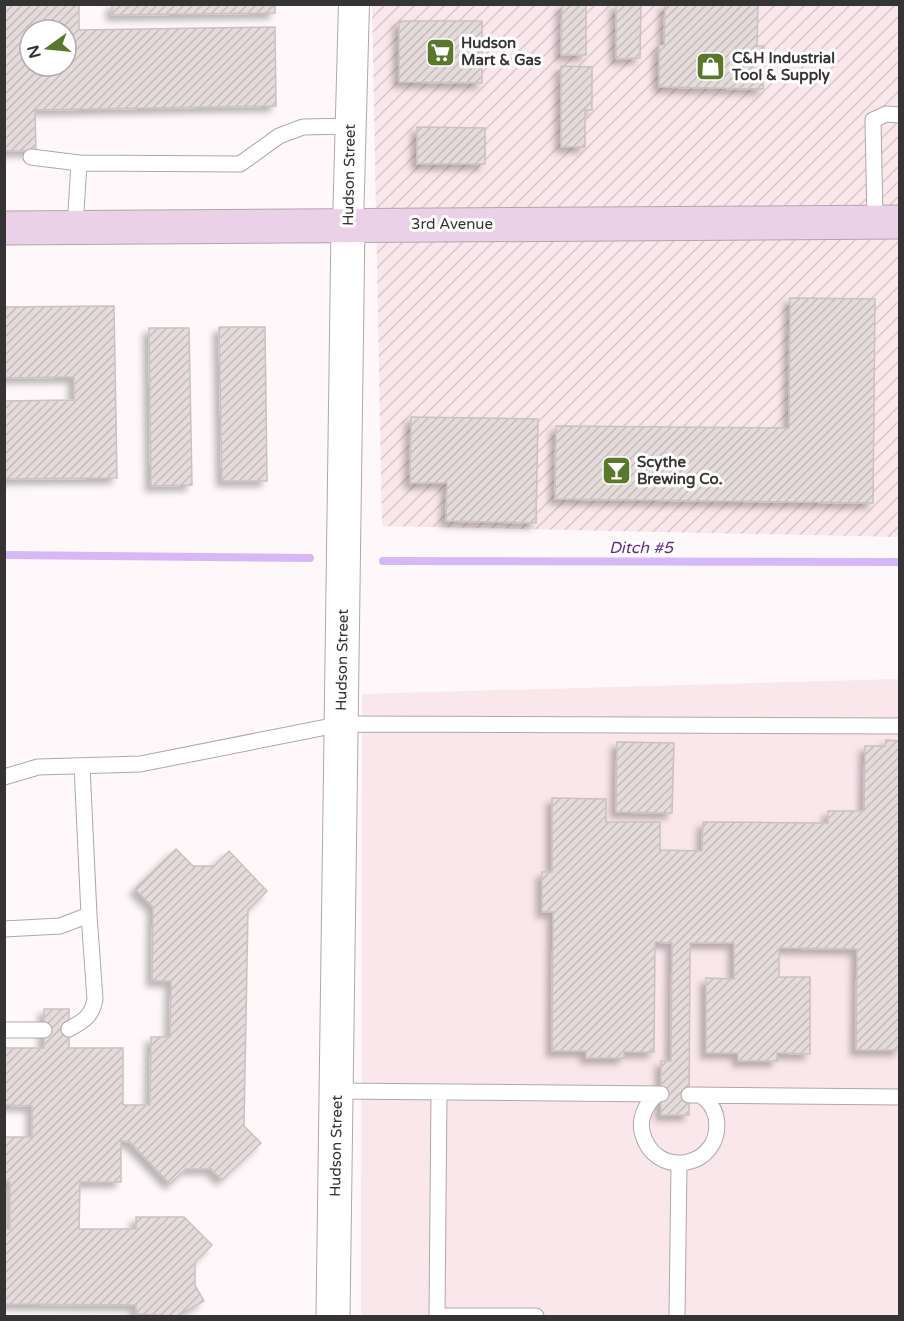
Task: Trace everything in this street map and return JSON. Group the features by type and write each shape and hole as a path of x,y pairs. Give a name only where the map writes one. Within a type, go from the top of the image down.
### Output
{"main road":[{"name":"3rd Avenue","path":"4,228 887,222"}],"street":[{"name":"Hudson Street","path":"333,1317 348,225 354,4"}],"lane":[{"path":"887,222 873,120 886,114 900,115"},
{"path":"32,157 79,163 240,164 279,136 303,126 350,126"},
{"path":"75,228 79,163"},
{"path":"4,777 38,767 140,764 342,724 900,726"},
{"path":"69,1029 82,1022 93,1011 95,999 82,766"},
{"path":"4,929 60,926 89,915"},
{"path":"4,1030 44,1030"},
{"path":"336,1091 660,1094 652,1098 644,1111 641,1125 644,1140 652,1152 664,1161 679,1164 693,1161 706,1153 714,1141 717,1126 715,1111 706,1099 695,1095 900,1097"},
{"path":"439,1092 437,1316 536,1317"},
{"path":"677,1317 679,1164"}],"shaded area":[{"path":"372,5 899,5 899,537 382,526"},
{"path":"899,679 899,1316 361,1316 362,694"}],"building":[{"path":"4,4 79,4 79,30 275,27 276,106 35,110 36,151 4,151"},
{"path":"112,4 275,4 275,13 112,15"},
{"path":"562,4 586,4 586,55 561,55"},
{"path":"616,4 641,4 640,58 616,59"},
{"name":"C&H Industrial Tool & Supply","path":"665,4 758,4 757,46 764,46 763,89 659,87 659,45 664,45"},
{"name":"Hudson Mart & Gas","path":"399,21 482,21 482,83 399,82"},
{"path":"561,66 592,67 592,110 585,110 585,147 561,147"},
{"path":"417,127 485,128 485,164 417,164"},
{"path":"790,298 875,299 873,503 555,499 556,426 789,428"},
{"path":"114,306 117,478 4,479 4,401 74,400 74,377 4,378 4,307"},
{"path":"219,327 265,327 267,481 222,481"},
{"path":"149,328 189,328 192,485 151,486"},
{"path":"411,417 538,419 536,523 446,521 447,483 410,483"},
{"path":"886,740 900,741 900,1050 856,1050 857,949 779,948 779,977 810,977 810,1054 777,1053 777,1061 738,1061 738,1053 706,1053 706,978 734,979 734,943 690,943 689,1115 661,1115 661,1061 671,1061 672,943 655,942 654,1052 624,1052 624,1058 586,1058 586,1051 552,1051 553,912 542,912 542,872 552,872 552,798 606,799 606,822 660,822 660,850 702,851 703,822 828,823 828,811 864,811 865,746 885,746"},
{"path":"617,742 674,743 672,813 616,812"},
{"path":"176,849 193,866 214,866 229,851 267,891 248,910 244,1126 261,1143 222,1180 211,1169 186,1169 170,1184 130,1142 121,1141 121,1182 80,1182 79,1229 136,1229 136,1217 184,1217 212,1245 195,1262 195,1285 204,1301 177,1316 136,1314 136,1305 4,1304 4,1229 10,1229 10,1182 4,1182 4,1137 32,1137 32,1106 4,1105 4,1048 44,1048 44,1009 69,1009 69,1048 123,1048 123,1105 150,1105 151,1037 170,1037 171,981 152,981 153,907 135,889"}],"waterway":[{"path":"4,555 310,558"},
{"name":"Ditch #5","path":"383,561 900,562"}],"place":[{"name":"Hudson Mart & Gas","path":"440,52"},
{"name":"C&H Industrial Tool & Supply","path":"711,67"},
{"name":"Scythe Brewing Co.","path":"616,471"}]}
